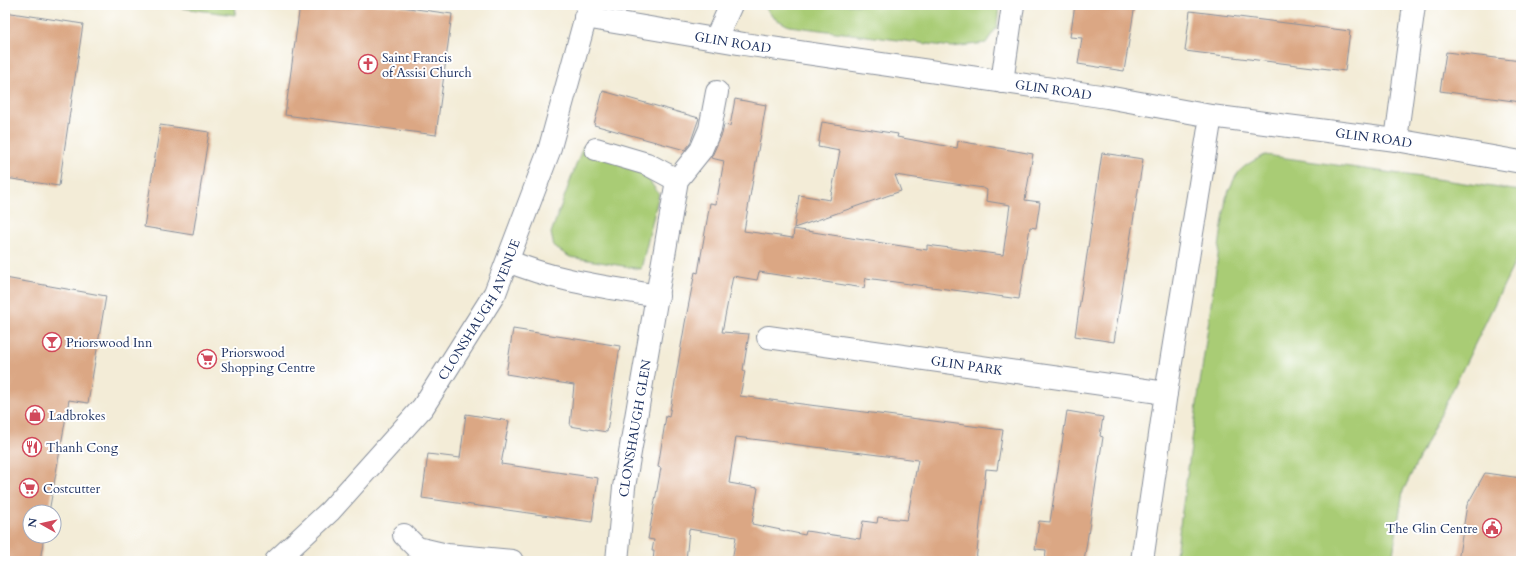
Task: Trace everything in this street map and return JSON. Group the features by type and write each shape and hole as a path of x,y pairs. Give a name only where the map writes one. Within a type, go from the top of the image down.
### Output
{"street":[{"path":"716,38 731,5"},
{"path":"1002,82 1013,5"},
{"path":"1396,140 1414,5"},
{"name":"GLIN ROAD","path":"587,11 716,38 1107,97 1211,116 1396,140 1521,162"},
{"name":"CLONSHAUGH AVENUE","path":"276,561 330,511 423,407 495,293 549,151 587,11"},
{"name":"CLONSHAUGH GLEN","path":"617,561 624,487 677,180 701,150 710,129 717,92"},
{"path":"1142,561 1166,392 1211,116"},
{"path":"596,149 647,164 677,180"},
{"path":"508,261 528,270 568,280 658,296"},
{"name":"GLIN PARK","path":"768,337 1166,392"},
{"path":"404,536 417,548 447,555 512,561"}],"green space":[{"path":"183,5 236,5 235,15 182,8"},
{"path":"763,5 999,5 997,27 986,43 952,47 789,26 774,18"},
{"path":"583,146 643,172 659,194 641,269 570,257 554,247 551,233"},
{"path":"1265,155 1521,191 1521,250 1403,491 1392,561 1175,561 1226,198 1236,176 1240,171 1249,163"}],"building":[{"name":"Saint Francis of Assisi Church","path":"300,5 387,5 452,14 436,135 285,115"},
{"path":"1075,5 1135,5 1124,71 1078,64 1082,38 1070,37"},
{"path":"1190,11 1350,31 1345,71 1185,51"},
{"path":"5,12 83,24 59,186 5,178"},
{"path":"1446,52 1521,61 1521,102 1440,91"},
{"path":"603,91 699,118 690,144 685,150 594,125"},
{"path":"735,99 766,105 744,231 793,238 794,229 927,250 927,245 1003,255 1010,205 986,201 987,190 983,188 895,175 901,191 794,228 799,195 830,200 840,151 818,147 822,122 898,134 897,137 957,148 958,141 1033,154 1025,200 1040,202 1036,228 1030,227 1019,299 866,278 864,288 759,272 757,280 733,276 722,332 749,334 743,370 745,371 740,396 1003,430 997,470 986,469 976,561 732,561 736,537 689,529 686,561 653,561 654,551 652,551 654,540 648,539 661,468 658,467 666,416 669,417 685,323 695,272 698,273 710,203 716,204 724,161 711,158 722,134 724,125 730,126","holes":["736,437 918,460 907,520 878,517 877,523 863,521 860,539 806,531 805,535 752,524 758,488 729,483"]},
{"path":"160,125 209,132 193,235 144,227"},
{"path":"1102,153 1143,159 1114,342 1075,336"},
{"path":"5,278 106,296 88,403 69,400 50,504 22,504 22,544 43,544 40,561 5,561"},
{"path":"513,329 620,346 607,432 570,426 574,385 506,374"},
{"path":"1067,411 1103,417 1100,436 1103,437 1084,561 1045,561 1046,550 1035,549 1039,521 1050,522"},
{"path":"466,414 509,421 501,464 598,478 592,522 422,498 428,454 460,458"},
{"name":"The Glin Centre","path":"1485,473 1521,478 1519,561 1458,561 1467,505"}],"place":[{"name":"Saint Francis of Assisi Church","path":"368,64"},
{"name":"Priorswood Inn","path":"52,342"},
{"name":"Priorswood Shopping Centre","path":"207,359"},
{"name":"Ladbrokes","path":"35,415"},
{"name":"Thanh Cong","path":"32,447"},
{"name":"Costcutter","path":"29,488"},
{"name":"The Glin Centre","path":"1492,528"}]}
